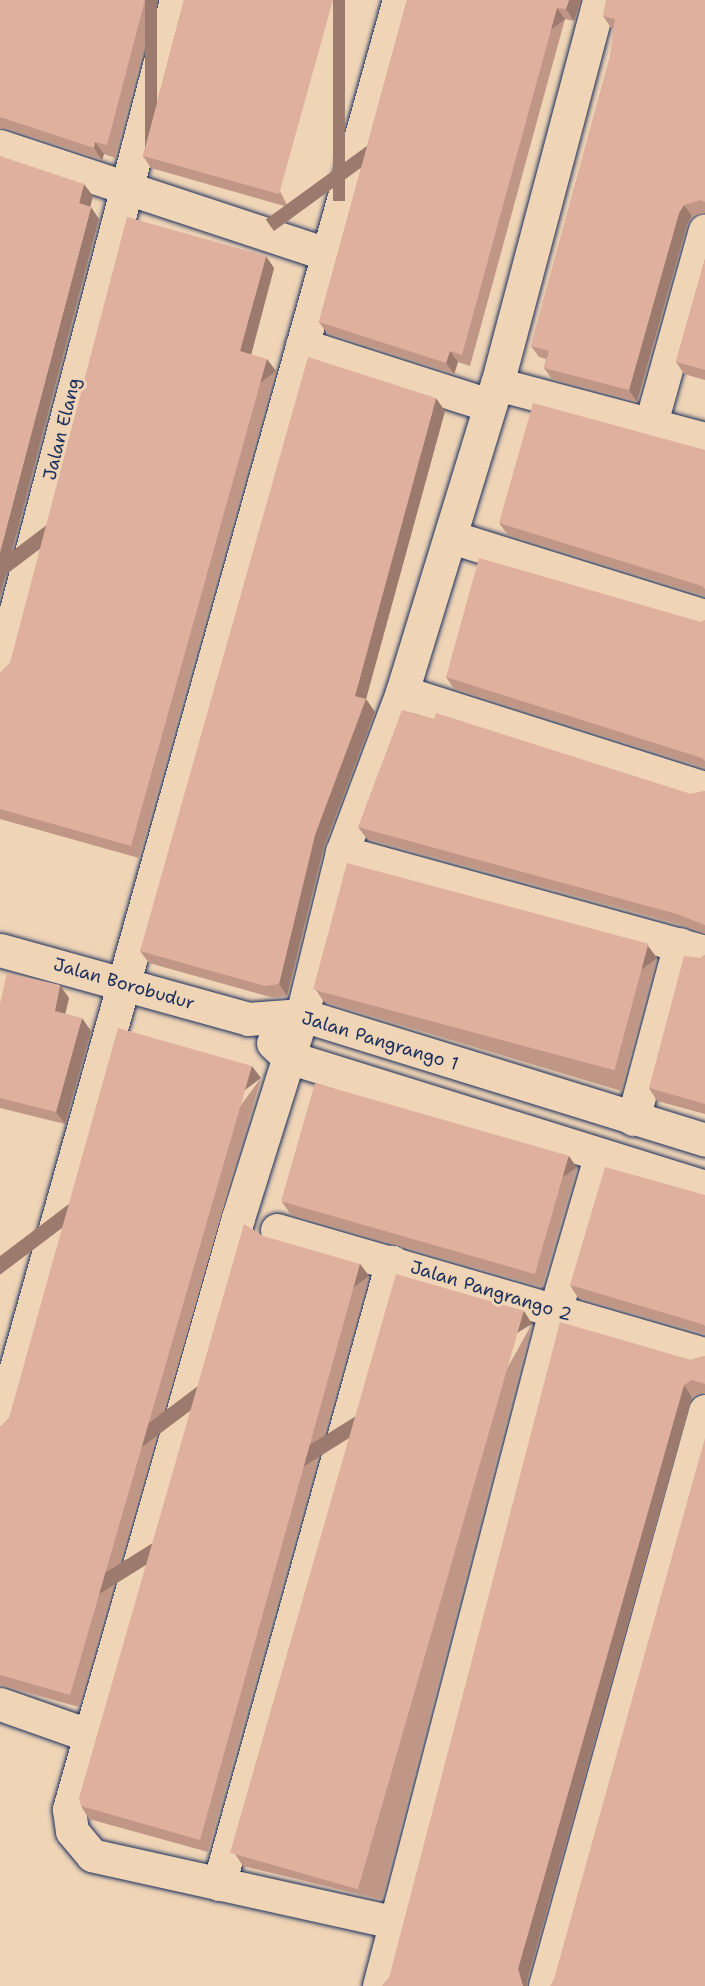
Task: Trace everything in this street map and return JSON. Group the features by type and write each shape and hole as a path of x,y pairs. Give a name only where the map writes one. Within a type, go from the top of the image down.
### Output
{"street":[{"name":"Jalan Elang","path":"0,671 125,187 176,0"},
{"path":"0,1425 11,1337 123,982 399,0"},
{"path":"393,1923 92,1855 72,1831 69,1809 88,1735 302,1015 342,852 402,692 452,537 493,395 598,0"},
{"path":"0,146 326,254"},
{"path":"651,423 705,230"},
{"path":"302,345 493,395 651,423 705,438"},
{"path":"452,537 705,616"},
{"path":"402,692 705,788"},
{"path":"342,852 693,948 633,1119"},
{"name":"Jalan Borobudur","path":"0,950 123,982 248,1019"},
{"name":"Jalan Pangrango 1","path":"248,1019 302,1015 705,1140"},
{"path":"248,1019 288,1058 600,1157 705,1187"},
{"path":"379,1986 393,1923 555,1311 600,1157"},
{"name":"Jalan Pangrango 2","path":"277,1230 705,1354"},
{"path":"219,1884 392,1262"},
{"path":"545,1986 705,1411"},
{"path":"0,1704 88,1735"}],"building":[{"path":"0,0 145,0 107,145 95,142 94,148 0,117"},
{"path":"184,0 333,0 279,194 143,156"},
{"path":"407,0 569,0 566,9 557,8 462,355 450,351 446,363 319,322"},
{"path":"606,0 705,0 705,202 701,200 684,205 679,213 629,390 544,368 549,351 531,346 610,57 615,19 603,16"},
{"path":"0,156 84,184 79,203 91,207 0,552"},
{"path":"127,217 266,256 240,351 267,359 131,846 0,809 0,673 10,663"},
{"path":"705,259 705,370 676,362"},
{"path":"308,357 436,398 355,696 366,699 315,835 279,984 265,986 140,951"},
{"path":"533,403 705,450 705,589 702,586 499,523"},
{"path":"479,558 701,622 705,620 705,761 702,758 446,677"},
{"path":"402,710 434,719 436,713 691,794 705,791 705,925 677,914 358,827"},
{"path":"347,863 648,944 614,1070 313,990"},
{"path":"705,955 705,1104 649,1088 684,956 701,958"},
{"path":"7,973 60,985 55,1011 82,1018 56,1112 0,1098 0,1004"},
{"path":"118,1028 252,1066 70,1695 0,1675 0,1427 9,1418"},
{"path":"315,1083 569,1156 535,1274 281,1201"},
{"path":"605,1167 705,1195 705,1326 570,1285"},
{"path":"244,1224 263,1236 360,1264 200,1840 81,1806 79,1798"},
{"path":"396,1274 524,1311 358,1889 230,1853"},
{"path":"560,1322 691,1360 705,1356 705,1384 692,1380 684,1385 518,1969 523,1986 382,1986 389,1978"},
{"path":"705,1438 705,1986 550,1986 554,1979"}]}
